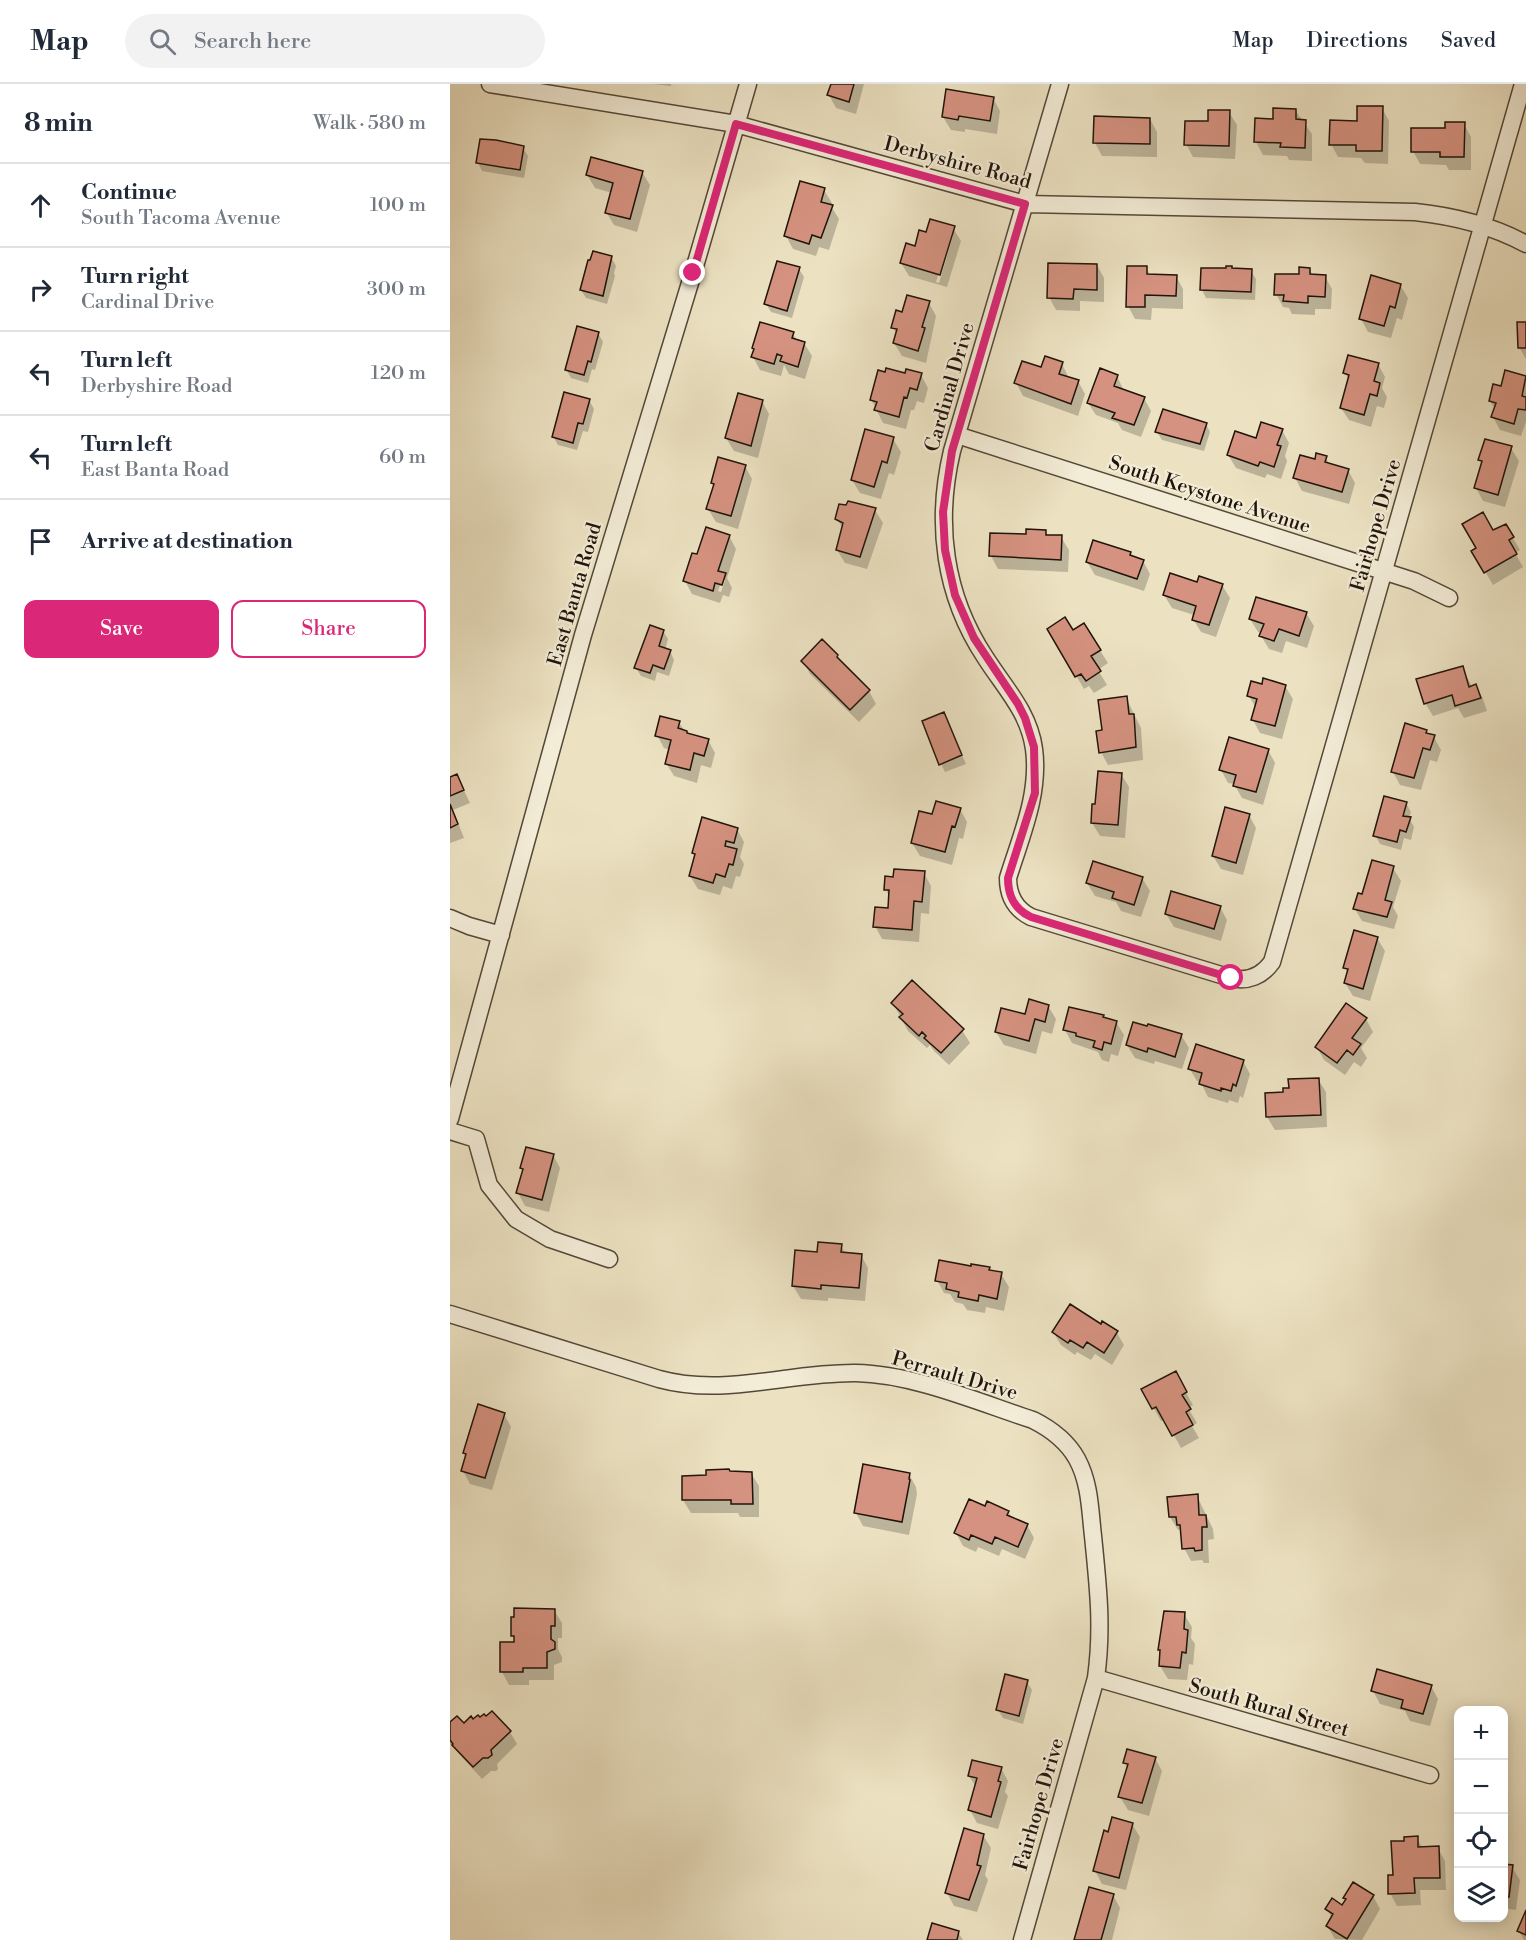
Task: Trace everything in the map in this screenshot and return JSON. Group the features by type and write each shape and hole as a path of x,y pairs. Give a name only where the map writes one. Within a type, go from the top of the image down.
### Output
{"street":[{"name":"Derbyshire Road","path":"490,84 736,124 1025,204 1400,211 1438,215 1482,227 1526,244"},
{"name":"East Banta Road","path":"450,1119 583,635 748,84"},
{"name":"Cardinal Drive","path":"1060,84 948,466 943,512 945,550 955,595 974,638 1018,704 1034,747 1035,793 1008,878 1008,889 1019,909 1031,917 1231,978 1247,979 1260,973"},
{"name":"Fairhope Drive","path":"1260,973 1272,962 1523,84"},
{"name":"South Keystone Avenue","path":"957,435 1422,584 1449,598"},
{"path":"450,918 468,926 501,935"},
{"path":"450,1131 476,1139 489,1185 516,1219 550,1239 609,1258"},
{"name":"Perrault Drive","path":"450,1314 659,1379 683,1384 721,1387 838,1374 878,1375 924,1384 1040,1423 1059,1436 1068,1447 1077,1459 1086,1480 1101,1613 1096,1678"},
{"name":"Fairhope Drive","path":"1022,1940 1096,1678"},
{"name":"South Rural Street","path":"1096,1678 1430,1775"}],"building":[{"path":"831,84 854,84 849,102 827,95"},
{"path":"946,89 994,97 990,121 959,116 958,120 942,117"},
{"path":"1357,106 1383,106 1382,151 1356,151 1356,145 1329,145 1330,120 1357,121"},
{"path":"1273,108 1296,109 1296,119 1306,120 1305,148 1280,147 1281,143 1254,142 1255,118 1273,119"},
{"path":"1208,110 1230,110 1229,146 1184,145 1185,121 1208,121"},
{"path":"1094,116 1150,118 1150,144 1093,143"},
{"path":"1445,122 1465,122 1464,157 1440,157 1440,152 1411,152 1411,128 1445,128"},
{"path":"480,139 524,146 520,170 476,163"},
{"path":"591,157 643,171 630,219 605,213 613,183 586,175"},
{"path":"800,181 825,188 821,202 833,205 821,238 812,235 809,244 784,236"},
{"path":"930,219 955,226 940,275 900,263 906,243 915,246 919,230 926,232"},
{"path":"593,251 612,256 603,296 580,290 588,260"},
{"path":"777,261 800,267 787,311 764,304"},
{"path":"1048,263 1097,264 1097,290 1074,289 1073,299 1047,298"},
{"path":"1127,266 1147,266 1147,274 1177,275 1176,296 1145,295 1145,307 1126,307"},
{"path":"1226,266 1252,269 1251,292 1200,290 1201,268 1226,268"},
{"path":"1299,267 1310,268 1310,274 1326,275 1325,297 1308,296 1308,303 1283,301 1284,295 1274,295 1275,274 1299,274"},
{"path":"1371,275 1401,284 1395,308 1390,306 1384,326 1359,319"},
{"path":"907,295 930,301 918,351 893,343 897,329 891,328 896,310 902,312"},
{"path":"760,322 794,332 792,338 805,342 798,367 780,361 782,356 777,354 774,364 751,357"},
{"path":"1517,322 1526,322 1526,348 1518,348"},
{"path":"577,326 599,332 591,362 588,361 584,375 565,370"},
{"path":"1348,355 1379,363 1374,381 1380,383 1377,396 1370,394 1364,415 1340,408 1349,375 1343,373"},
{"path":"1045,356 1063,362 1059,374 1079,380 1071,404 1014,383 1022,361 1041,367"},
{"path":"886,368 905,373 906,369 922,373 917,390 910,388 907,398 904,397 899,417 874,410 877,402 870,400 878,370 885,372"},
{"path":"1100,368 1118,375 1114,386 1145,397 1134,425 1112,418 1115,413 1087,403"},
{"path":"1505,370 1526,376 1522,396 1526,397 1526,410 1518,409 1514,424 1491,417 1496,403 1489,401 1493,384 1501,386"},
{"path":"564,392 590,399 583,424 578,423 573,443 552,437"},
{"path":"738,393 763,400 751,446 725,438"},
{"path":"1163,409 1207,423 1200,444 1155,432"},
{"path":"1261,422 1283,429 1277,445 1281,446 1274,467 1260,462 1258,466 1227,455 1235,431 1256,438"},
{"path":"865,429 894,437 887,463 882,461 874,487 851,480"},
{"path":"1485,439 1512,446 1498,495 1474,488 1482,461 1478,460"},
{"path":"1316,453 1327,456 1325,462 1349,469 1342,492 1293,478 1300,455 1315,459"},
{"path":"718,457 746,465 731,516 706,509 714,484 711,483"},
{"path":"848,501 876,508 860,557 836,550 843,523 835,519 839,504 846,505"},
{"path":"1483,512 1493,530 1506,524 1514,537 1509,540 1517,554 1484,573 1471,551 1476,548 1462,524"},
{"path":"706,527 730,535 718,571 726,573 722,585 715,583 713,591 683,581 692,553 697,554"},
{"path":"1026,529 1046,530 1046,535 1062,535 1061,560 989,556 990,533 1026,534"},
{"path":"1093,540 1131,552 1130,555 1144,560 1137,579 1086,562"},
{"path":"1170,573 1197,582 1199,576 1223,584 1209,625 1192,620 1196,606 1163,595"},
{"path":"1256,597 1307,612 1299,636 1279,629 1274,641 1259,636 1264,624 1249,619"},
{"path":"1065,617 1073,630 1084,623 1101,650 1091,656 1101,671 1086,681 1081,674 1075,677 1047,629"},
{"path":"650,625 664,630 659,646 671,650 664,669 653,665 650,673 634,668"},
{"path":"822,639 870,690 850,710 801,661"},
{"path":"1463,666 1469,687 1476,684 1481,698 1455,706 1452,695 1424,704 1416,679"},
{"path":"1263,678 1286,685 1275,726 1251,720 1257,699 1247,696 1251,681 1262,684"},
{"path":"1127,696 1129,714 1134,714 1136,747 1099,753 1096,731 1102,730 1098,700"},
{"path":"944,712 962,755 939,765 922,721"},
{"path":"660,716 680,721 678,728 709,739 704,756 694,753 690,770 665,764 671,740 655,736"},
{"path":"1405,723 1435,735 1430,750 1423,748 1414,778 1391,772"},
{"path":"1229,737 1269,749 1256,792 1233,786 1236,775 1219,770"},
{"path":"1098,771 1122,773 1118,825 1091,823"},
{"path":"457,774 464,790 450,796 450,777"},
{"path":"1384,796 1407,802 1403,816 1411,817 1406,832 1400,830 1397,842 1373,836"},
{"path":"936,801 961,808 955,827 952,826 945,852 911,843 919,811 932,814"},
{"path":"450,804 458,824 450,828"},
{"path":"1225,807 1250,814 1236,863 1212,856"},
{"path":"702,817 738,828 734,843 726,841 725,846 737,849 733,865 729,864 725,877 716,874 713,883 689,876 695,854 692,853"},
{"path":"1372,860 1394,866 1385,900 1392,902 1387,917 1353,909 1358,893 1362,894"},
{"path":"1093,861 1143,877 1134,905 1112,898 1114,892 1086,883"},
{"path":"894,869 925,871 922,902 914,901 912,930 873,927 875,907 888,908 889,890 884,890 885,876 893,877"},
{"path":"1171,891 1221,906 1214,929 1165,914"},
{"path":"1354,930 1378,937 1363,989 1344,983 1348,969 1343,968"},
{"path":"912,980 964,1029 941,1053 924,1038 926,1036 922,1032 919,1036 899,1017 903,1014 891,1003"},
{"path":"1029,999 1049,1005 1045,1022 1035,1019 1029,1041 995,1032 1001,1008 1025,1014"},
{"path":"1346,1003 1367,1018 1352,1038 1361,1044 1353,1055 1347,1050 1337,1063 1315,1047"},
{"path":"1069,1007 1104,1015 1103,1017 1117,1021 1111,1044 1104,1042 1102,1050 1093,1047 1095,1041 1063,1030"},
{"path":"1133,1022 1182,1034 1175,1057 1148,1048 1147,1052 1126,1045"},
{"path":"1196,1044 1244,1060 1236,1086 1233,1084 1231,1091 1221,1088 1221,1091 1199,1084 1202,1073 1188,1069"},
{"path":"1319,1078 1321,1115 1266,1117 1265,1093 1283,1092 1283,1088 1289,1088 1288,1079"},
{"path":"526,1147 554,1154 542,1200 516,1193"},
{"path":"818,1242 842,1244 841,1252 862,1254 859,1288 821,1285 821,1289 792,1286 795,1250 817,1252"},
{"path":"939,1260 990,1267 989,1270 1002,1272 997,1299 979,1295 978,1301 958,1297 959,1292 946,1289 947,1283 935,1281"},
{"path":"1070,1304 1101,1324 1102,1321 1118,1331 1104,1353 1087,1342 1083,1348 1070,1340 1068,1343 1052,1332"},
{"path":"1176,1371 1187,1392 1182,1395 1191,1409 1186,1412 1193,1425 1172,1436 1156,1407 1152,1409 1141,1389"},
{"path":"478,1404 505,1413 485,1478 461,1471 466,1454 463,1453"},
{"path":"863,1464 910,1473 902,1522 854,1513"},
{"path":"729,1469 730,1471 752,1472 753,1504 731,1504 731,1500 682,1500 682,1476 706,1475 706,1470"},
{"path":"1198,1494 1199,1515 1206,1515 1207,1527 1202,1527 1202,1550 1182,1549 1180,1525 1177,1525 1176,1517 1169,1517 1167,1497"},
{"path":"969,1499 985,1506 987,1501 1009,1511 1007,1515 1028,1524 1018,1547 995,1537 992,1544 971,1535 969,1540 954,1533"},
{"path":"514,1608 555,1609 555,1626 551,1626 551,1639 555,1642 555,1649 547,1652 547,1668 523,1668 523,1672 500,1672 500,1642 514,1642 514,1636 511,1636 511,1617 514,1617"},
{"path":"1164,1611 1185,1612 1184,1629 1188,1630 1186,1653 1182,1652 1180,1668 1159,1666 1160,1650 1158,1650"},
{"path":"1377,1669 1432,1685 1423,1714 1401,1708 1403,1700 1371,1691"},
{"path":"1005,1674 1028,1680 1019,1716 996,1710"},
{"path":"492,1711 511,1731 491,1750 492,1755 483,1758 473,1767 452,1745 450,1722 457,1716 464,1723 471,1716 473,1719 478,1715 486,1716"},
{"path":"1127,1749 1156,1757 1142,1803 1118,1797 1128,1764 1123,1763"},
{"path":"972,1760 1002,1767 998,1781 1001,1782 991,1817 968,1810 977,1778 968,1776"},
{"path":"1112,1817 1133,1823 1119,1878 1093,1871 1104,1830 1108,1832"},
{"path":"964,1828 984,1834 977,1865 981,1866 969,1900 945,1893"},
{"path":"1418,1836 1418,1847 1439,1846 1440,1878 1414,1878 1415,1893 1388,1894 1388,1875 1393,1875 1391,1841 1404,1841 1404,1837"},
{"path":"1508,1864 1513,1865 1508,1897"},
{"path":"1353,1882 1374,1895 1347,1939 1326,1926 1333,1914 1325,1909 1332,1898 1342,1905 1346,1899 1343,1898"},
{"path":"1089,1887 1114,1894 1101,1940 1074,1940"},
{"path":"1526,1910 1526,1935 1517,1931"},
{"path":"932,1923 959,1931 957,1940 927,1940"}],"route":[{"path":"693,273 736,124 1025,204 948,466 943,512 945,550 955,595 966,624 985,657 1018,704 1034,747 1035,793 1008,878 1008,889 1014,904 1031,917 1231,978"}]}
